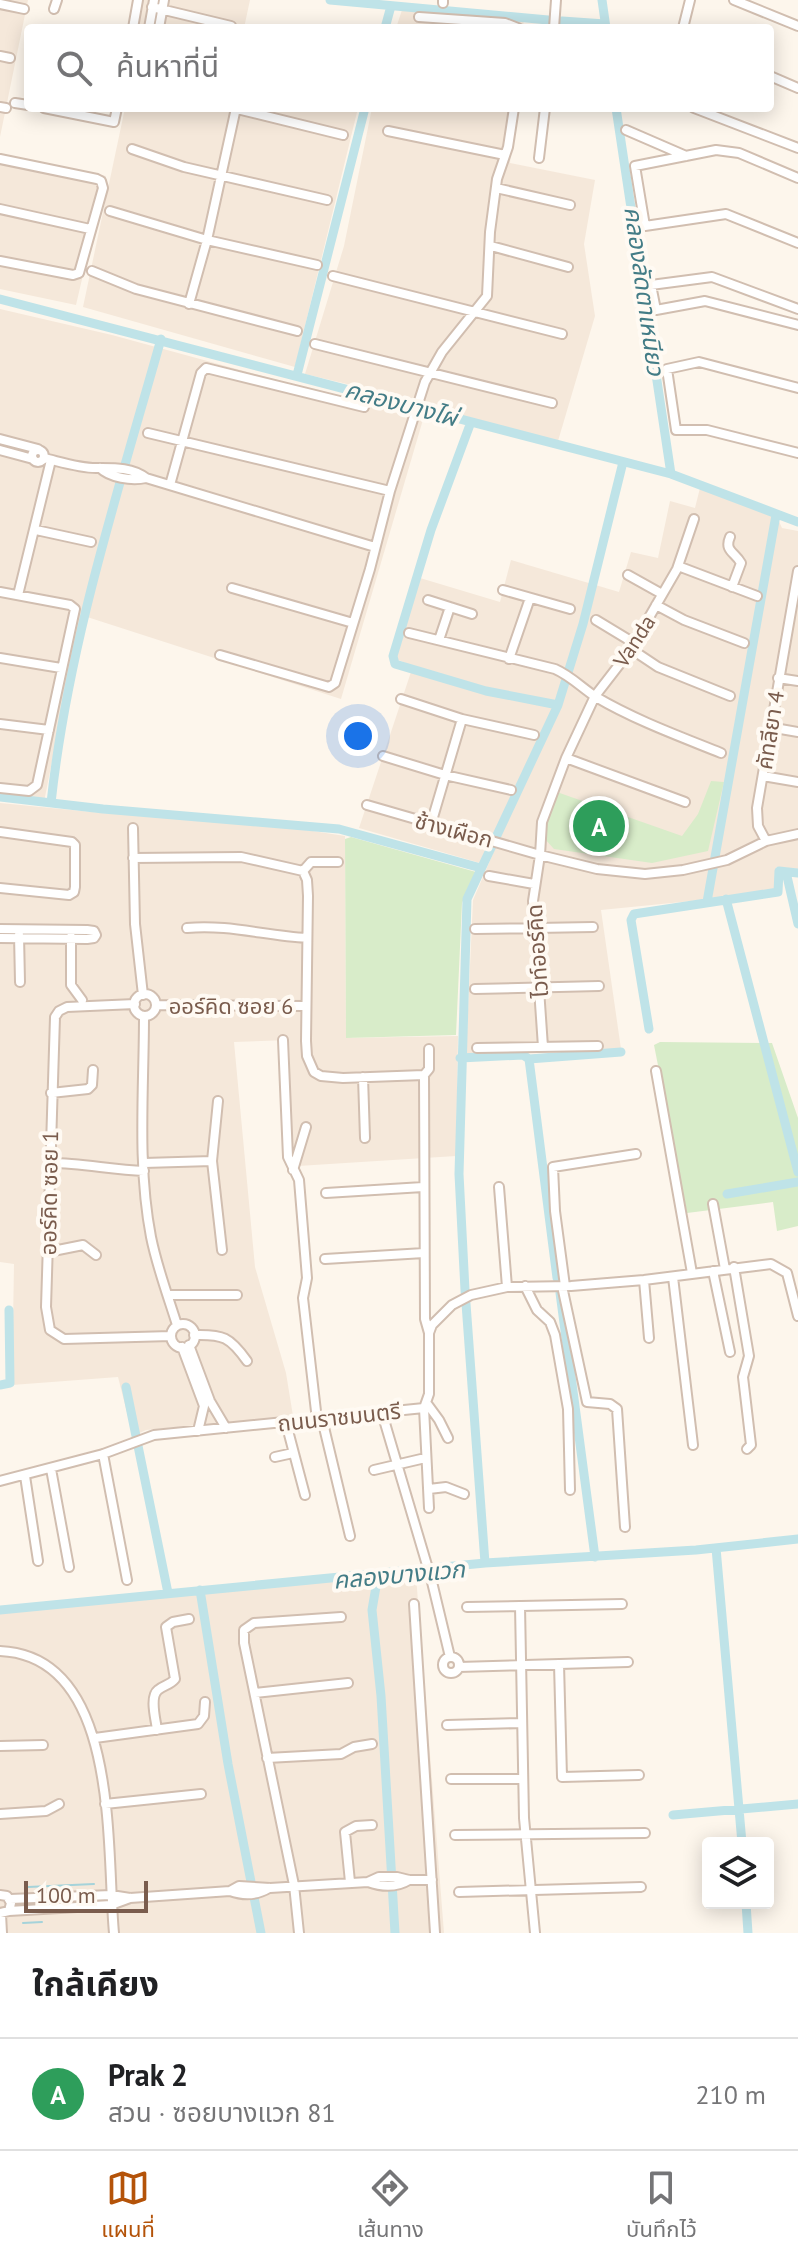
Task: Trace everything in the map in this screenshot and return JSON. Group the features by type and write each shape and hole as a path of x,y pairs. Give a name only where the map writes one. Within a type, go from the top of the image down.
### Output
{"street":[{"path":"134,24 138,0"},
{"path":"554,24 556,0"},
{"path":"684,24 690,0"},
{"path":"734,0 798,26"},
{"path":"0,4 24,9"},
{"path":"158,4 224,24"},
{"path":"150,24 158,4"},
{"path":"158,4 159,24"},
{"path":"419,17 508,24"},
{"path":"774,78 798,88"},
{"path":"15,103 24,104"},
{"path":"72,112 114,122 116,112"},
{"path":"189,304 222,175 233,112"},
{"path":"250,112 343,135"},
{"path":"220,655 332,687 335,683 420,397 442,352 487,296 496,188 508,147 513,112"},
{"path":"539,158 545,112"},
{"path":"704,112 798,148"},
{"path":"626,130 687,156"},
{"path":"388,131 505,155"},
{"path":"132,149 184,167 327,200"},
{"path":"798,178 739,153 716,150 635,166 645,226 726,214 798,243"},
{"path":"0,159 101,181 103,188 79,273 76,275 0,261"},
{"path":"496,188 570,205"},
{"path":"0,209 90,229"},
{"path":"110,211 207,240 317,265"},
{"path":"491,246 568,267"},
{"path":"92,271 136,289 297,331"},
{"path":"333,276 562,334"},
{"path":"798,309 712,277 651,285 656,310 705,301 798,325"},
{"path":"315,344 552,403"},
{"path":"798,388 699,362 667,369 676,430 707,430 798,453"},
{"path":"170,485 201,373 206,368 364,407"},
{"path":"148,433 390,491"},
{"path":"0,439 38,449 48,459 36,530 18,595"},
{"path":"33,459 33,453 38,449"},
{"path":"0,450 37,462 48,459 100,468 104,473 118,472 146,478 375,547"},
{"name":"Vanda","path":"540,855 542,822 566,758 595,696 632,646 678,566 694,519"},
{"path":"36,530 91,542"},
{"path":"730,537 727,544 729,550 741,563 732,587"},
{"path":"678,566 757,596"},
{"name":"คัทลียา 4","path":"766,841 758,826 757,808 798,571"},
{"path":"628,575 662,594"},
{"path":"232,588 353,623"},
{"path":"503,590 570,609"},
{"path":"0,592 70,605 75,609 36,788 29,791 0,788"},
{"path":"509,659 530,598"},
{"path":"428,600 472,614"},
{"path":"656,605 684,620 744,643"},
{"path":"439,640 450,607"},
{"path":"596,620 658,667 730,696"},
{"path":"787,631 798,632"},
{"path":"409,633 561,671 595,696 670,733 721,753"},
{"path":"0,658 61,668"},
{"path":"778,678 798,681"},
{"path":"401,699 462,719 534,735"},
{"path":"431,824 462,719"},
{"path":"0,724 49,730"},
{"path":"769,727 798,732"},
{"path":"383,756 445,775 511,790"},
{"path":"566,758 685,802"},
{"path":"763,776 798,782"},
{"name":"ช้างเผือก","path":"367,805 540,855 597,869 645,874 683,870 727,860 766,841 798,834"},
{"path":"133,828 135,924 143,995"},
{"path":"0,832 72,842 75,845 75,887 69,895 0,888"},
{"name":"ไวท์ออร์คิด","path":"540,855 534,884 534,928 543,1047"},
{"path":"133,858 241,857 303,871"},
{"path":"303,871 311,862 338,862"},
{"path":"303,871 308,896 307,1056 314,1072 329,1077 424,1075"},
{"path":"489,876 534,884"},
{"path":"187,928 229,927 307,938"},
{"path":"475,929 593,927"},
{"path":"0,929 19,934"},
{"path":"19,934 20,982"},
{"path":"0,938 19,934 71,934 71,985 82,1000"},
{"path":"475,989 599,986"},
{"path":"143,995 153,998 156,1005 154,1012 144,1016 138,1013 135,1004 143,995"},
{"name":"ออร์คิด ซอย 1","path":"135,1004 67,1007 59,1011 53,1023 47,1324 58,1336 74,1341 171,1336"},
{"name":"ออร์คิด ซอย 6","path":"156,1005 306,1006"},
{"path":"144,1016 144,1167 151,1237 177,1325 171,1336 175,1344 186,1346"},
{"path":"283,1040 288,1157 299,1180 307,1278 303,1298 319,1419 350,1536"},
{"path":"477,1048 598,1046"},
{"name":"ถนนราชมนตรี","path":"0,1481 103,1454 142,1437 426,1406 429,1333 425,1319 423,1187 424,1075 429,1069 429,1049"},
{"path":"51,1093 88,1089 92,1085 93,1070"},
{"path":"656,1071 692,1273"},
{"path":"363,1077 365,1138"},
{"path":"218,1101 212,1161 222,1250"},
{"path":"293,1170 306,1127"},
{"path":"625,1527 617,1412 610,1404 587,1402 563,1286 553,1167 636,1154"},
{"path":"51,1163 80,1163 106,1170 212,1161"},
{"path":"326,1193 423,1187"},
{"path":"499,1187 507,1287"},
{"path":"713,1204 749,1356 743,1377 751,1445 747,1449"},
{"path":"48,1252 83,1245 96,1255"},
{"path":"325,1259 424,1253"},
{"path":"429,1333 436,1319 458,1301 507,1287 644,1280 763,1264 779,1267 787,1273 798,1316"},
{"path":"713,1271 730,1352"},
{"path":"673,1277 693,1445"},
{"path":"644,1280 649,1338"},
{"path":"525,1286 537,1310 550,1322 555,1335 568,1409 570,1490"},
{"path":"168,1295 237,1295"},
{"path":"177,1325 186,1325 194,1335"},
{"path":"186,1346 194,1335"},
{"path":"194,1335 229,1339 247,1361"},
{"path":"186,1346 215,1411 226,1428"},
{"path":"186,1346 204,1411 198,1431"},
{"path":"426,1406 439,1420 448,1438"},
{"path":"426,1406 429,1508"},
{"path":"204,1411 215,1411"},
{"path":"382,1413 432,1582 450,1657 444,1661 445,1669 451,1672 459,1667 628,1662"},
{"path":"286,1423 305,1495"},
{"path":"275,1457 293,1453"},
{"path":"103,1454 127,1580"},
{"path":"374,1470 421,1459"},
{"path":"51,1469 69,1567"},
{"path":"25,1476 38,1561"},
{"path":"429,1489 454,1488 464,1494"},
{"path":"414,1604 435,1933"},
{"path":"467,1607 622,1604"},
{"path":"520,1606 523,1779 535,1933"},
{"path":"299,1933 294,1885 244,1643 244,1630 248,1625 341,1617"},
{"path":"157,1730 154,1696 158,1689 175,1679 166,1627 173,1622 189,1619"},
{"path":"0,1651 35,1659 67,1685 90,1725 95,1738 105,1804 114,1933"},
{"path":"559,1664 562,1777 639,1775"},
{"path":"255,1693 348,1683"},
{"path":"95,1738 198,1724 204,1716 205,1702"},
{"path":"447,1725 522,1723"},
{"path":"267,1758 341,1754 354,1747 372,1744"},
{"path":"0,1746 43,1745"},
{"path":"451,1779 523,1779"},
{"path":"105,1804 201,1794"},
{"path":"0,1814 46,1811 59,1804"},
{"path":"350,1882 345,1832 356,1826 372,1825"},
{"path":"455,1835 645,1833"},
{"path":"3,1913 130,1898 294,1885 432,1880"},
{"path":"0,1883 3,1896 11,1903 3,1913 2,1933"},
{"path":"459,1892 641,1887"},
{"path":"3,1896 111,1900"}],"shaded area":[{"path":"0,0 28,0 0,137"},
{"path":"134,0 250,0 245,24 130,24"},
{"path":"402,10 524,19 523,24 397,24"},
{"path":"124,112 357,112 295,367 83,307"},
{"path":"371,112 515,112 510,163 595,180 584,244 595,316 558,441 427,406 341,699 81,615 44,802 0,796 0,309 112,335 409,416 414,400 305,374 344,246"},
{"path":"0,154 106,176 76,305 0,289"},
{"path":"700,488 776,515 782,528 798,531 798,869 776,867 775,889 601,910 621,1049 466,1055 473,900 495,849 488,848 480,863 359,828 413,666 396,659 420,578 500,602 511,560 619,592 631,552 658,558 670,501 695,508"},
{"path":"0,803 280,826 345,836 346,1038 458,1036 456,1156 298,1166 293,1160 292,1148 289,1040 234,1042 255,1267 286,1373 293,1416 146,1430 133,1436 118,1377 12,1385 14,1264 0,1262"},
{"path":"416,1576 444,1933 0,1933 0,1613 364,1578"}],"green space":[{"path":"711,781 724,782 708,851 652,863 554,849 544,838 543,816 554,791 682,836 698,814"},
{"path":"351,837 476,872 462,903 456,1035 346,1038 345,839"},
{"path":"660,1042 772,1043 798,1118 798,1226 777,1231 773,1202 687,1213 654,1045"}],"waterway":[{"path":"330,0 548,20"},
{"name":"คลองลัดตาเหนียว","path":"602,0 605,24"},
{"path":"386,24 391,6"},
{"path":"562,21 605,24"},
{"path":"297,375 364,112"},
{"name":"คลองลัดตาเหนียว","path":"617,112 671,474"},
{"name":"คลองบางไผ่","path":"0,299 671,474 798,522"},
{"path":"51,803 69,685 82,627 161,339"},
{"path":"471,422 431,530 393,656 395,664 486,691 558,705"},
{"path":"485,1563 459,1174 467,899 558,705 583,624 623,462"},
{"path":"707,902 776,515"},
{"path":"0,797 339,829 481,868"},
{"path":"649,1029 631,920 634,914 778,892 779,871 798,873"},
{"path":"786,872 798,924"},
{"path":"726,899 798,1172"},
{"path":"529,1059 621,1052"},
{"path":"460,1058 523,1055 529,1059 557,1278"},
{"path":"727,1194 798,1182"},
{"path":"560,1293 595,1557"},
{"path":"0,1385 10,1383 9,1310"},
{"path":"126,1387 168,1593"},
{"name":"คลองบางแวก","path":"0,1610 485,1563 696,1550 798,1539"},
{"path":"716,1548 741,1837"},
{"path":"378,1575 372,1610 381,1696 395,1933"},
{"path":"200,1590 228,1764 261,1933"},
{"path":"673,1815 798,1804"},
{"path":"28,1887 94,1884"},
{"path":"746,1909 748,1933"},
{"path":"23,1923 42,1922"}],"place":[{"name":"Prak 2","path":"599,826"}]}
